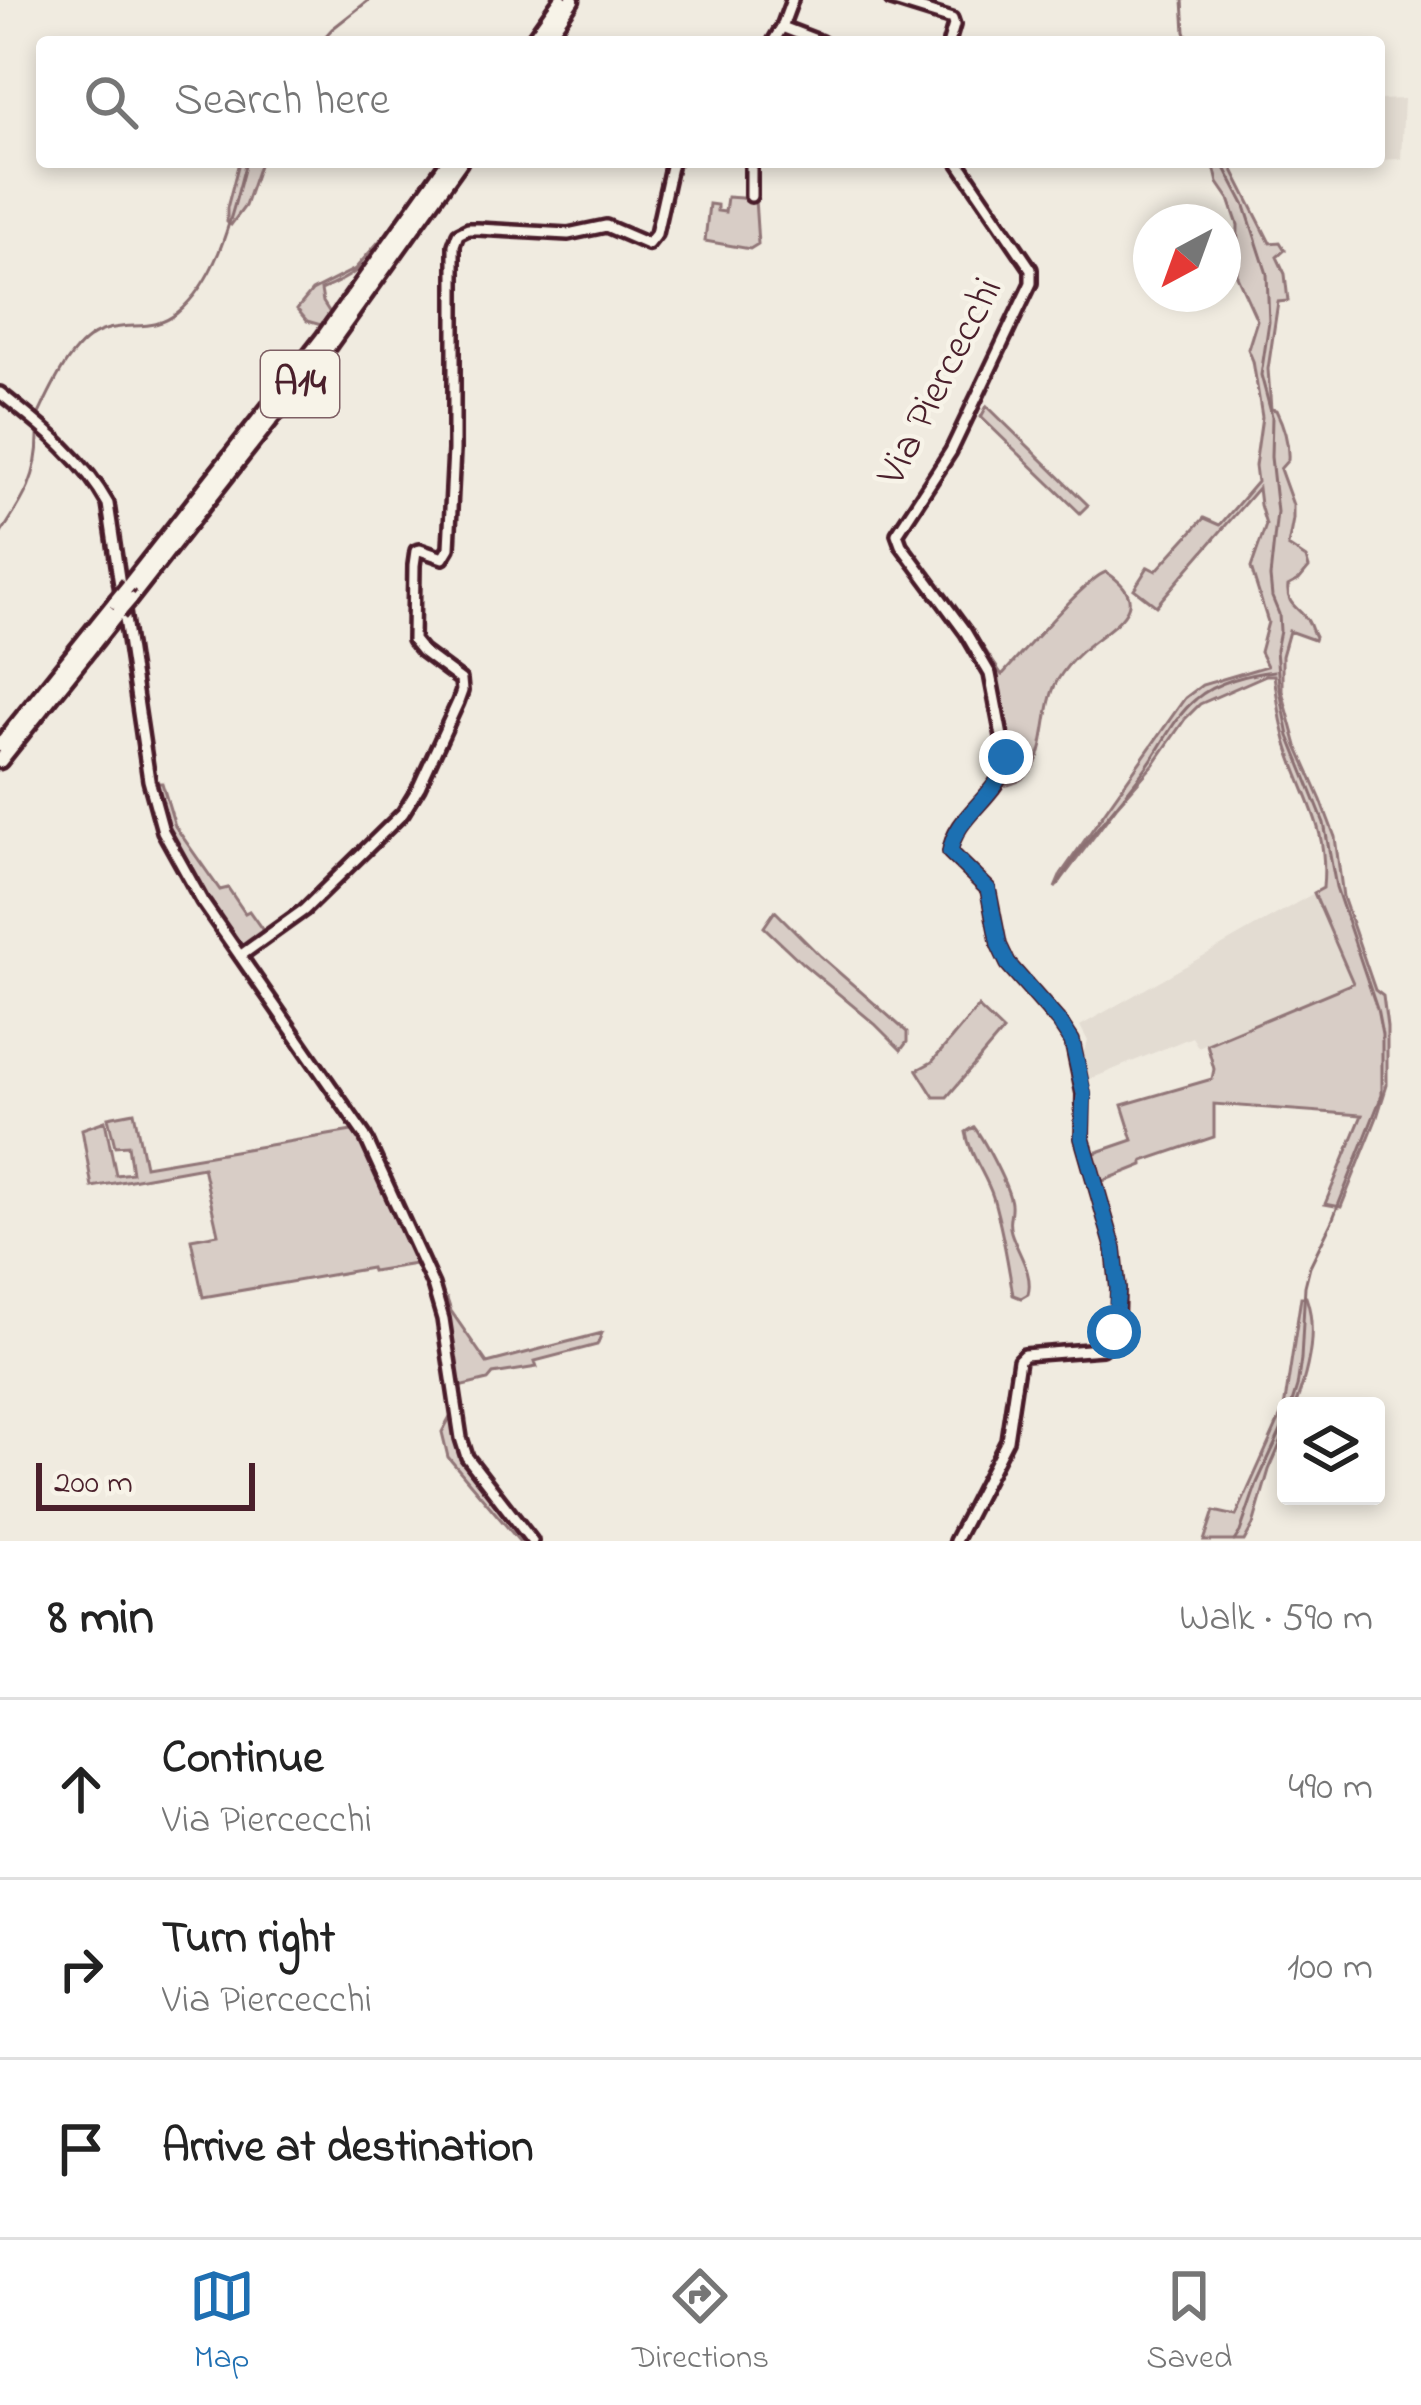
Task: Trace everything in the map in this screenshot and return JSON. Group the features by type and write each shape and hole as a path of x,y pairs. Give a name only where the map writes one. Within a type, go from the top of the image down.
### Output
{"highway":[{"path":"535,36 560,0"},
{"path":"547,36 572,0"},
{"name":"A14","path":"0,761 322,339 444,168"},
{"name":"A14","path":"129,592 330,344 456,168"},
{"name":"A14","path":"0,745 117,608"}],"street":[{"path":"777,36 792,0"},
{"path":"891,0 954,21 950,36"},
{"path":"932,12 937,0"},
{"path":"782,27 805,36"},
{"path":"239,956 304,910 403,813 458,702 461,680 413,640 416,551 438,558 447,555 449,548 454,244 458,234 478,229 568,234 606,226 648,244 656,234 671,168"},
{"path":"751,168 752,196"},
{"name":"Via Piercecchi","path":"955,1541 1007,1440 1019,1360 1024,1355 1102,1349 1114,1332 1118,1289 1114,1249 1082,1138 1084,1094 1072,1041 1008,964 999,945 988,889 950,852 954,836 1004,770 1006,757 991,674 897,534 951,451 1031,283 1031,268 962,168"},
{"path":"0,393 75,458 108,505 149,780 163,831 202,901 365,1136 433,1286 467,1456 532,1541"}],"shaded area":[{"path":"1404,99 1401,159 1385,160 1385,100"},
{"path":"237,168 258,168 245,206 231,225 227,208"},
{"path":"1214,168 1232,168 1270,243 1280,242 1285,250 1277,257 1285,274 1288,301 1278,302 1268,369 1271,409 1279,415 1288,447 1288,460 1280,469 1293,505 1288,546 1306,558 1309,568 1288,586 1288,593 1315,637 1289,631 1282,656 1282,691 1297,746 1335,837 1343,897 1375,990 1383,996 1387,1027 1387,1085 1341,1207 1325,1204 1362,1115 1214,1104 1214,1137 1143,1161 1098,1183 1089,1155 1133,1140 1122,1105 1212,1079 1207,1044 1353,983 1314,893 1323,888 1320,836 1286,739 1274,675 1200,704 1055,888 1185,698 1202,685 1267,666 1260,652 1268,622 1251,568 1266,525 1258,488 1156,606 1134,589 1148,567 1156,571 1204,518 1220,525 1257,482 1262,417 1248,349 1257,320 1241,285 1241,204 1231,204"},
{"path":"727,197 755,199 758,244 750,249 705,241 709,204 725,212"},
{"path":"381,239 357,271 321,290 330,313 321,325 307,321 297,309 312,291 355,269"},
{"path":"987,406 1088,505 1080,513 981,417"},
{"path":"1106,572 1128,595 1124,615 1078,655 1057,681 1042,746 1029,773 999,786 1006,771 992,675 967,634 973,632 1002,675 1069,602"},
{"path":"154,783 162,783 175,826 220,890 228,888 266,935 241,953 167,834"},
{"path":"1314,893 1353,983 1198,1047 1192,1037 1088,1080 1083,1053 1088,1041 1080,1026"},
{"path":"775,911 907,1032 901,1050 764,927"},
{"path":"978,1007 1003,1031 947,1097 934,1097 917,1070 932,1062"},
{"path":"134,1112 145,1166 358,1130 421,1263 203,1297 191,1239 218,1234 203,1167 92,1187 82,1129 105,1121 116,1175 132,1173 128,1145 115,1146 108,1117"},
{"path":"974,1127 1010,1197 1010,1228 1029,1278 1028,1294 1021,1298 1013,1295 993,1197 968,1141 966,1132"},
{"path":"1301,1297 1306,1297 1311,1323 1307,1366 1298,1397 1286,1397"},
{"path":"447,1299 487,1363 602,1333 597,1345 535,1361 537,1367 493,1374 488,1380 455,1388 440,1300"},
{"path":"453,1412 470,1468 528,1541 519,1541 448,1457 442,1432"},
{"path":"1277,1425 1277,1452 1244,1541 1204,1541 1214,1511 1236,1516"}],"waterway":[{"path":"326,36 369,0"},
{"path":"1183,0 1187,36"},
{"path":"38,416 64,366 93,335 160,323 192,298 214,263 244,168"},
{"path":"1225,168 1245,206 1267,274 1269,322 1261,375 1272,416 1277,512 1270,577 1279,614 1279,685 1289,736 1324,823 1336,887 1382,1035 1382,1095 1305,1286 1294,1397"},
{"path":"0,535 28,487 38,432"},
{"path":"1058,885 1188,706 1222,683 1274,671"},
{"path":"1234,1541 1277,1440"}],"route":[{"path":"1006,757 999,781 963,822 950,852 988,889 999,945 1008,964 1072,1041 1084,1094 1082,1138 1114,1249 1118,1289 1114,1332"}]}
